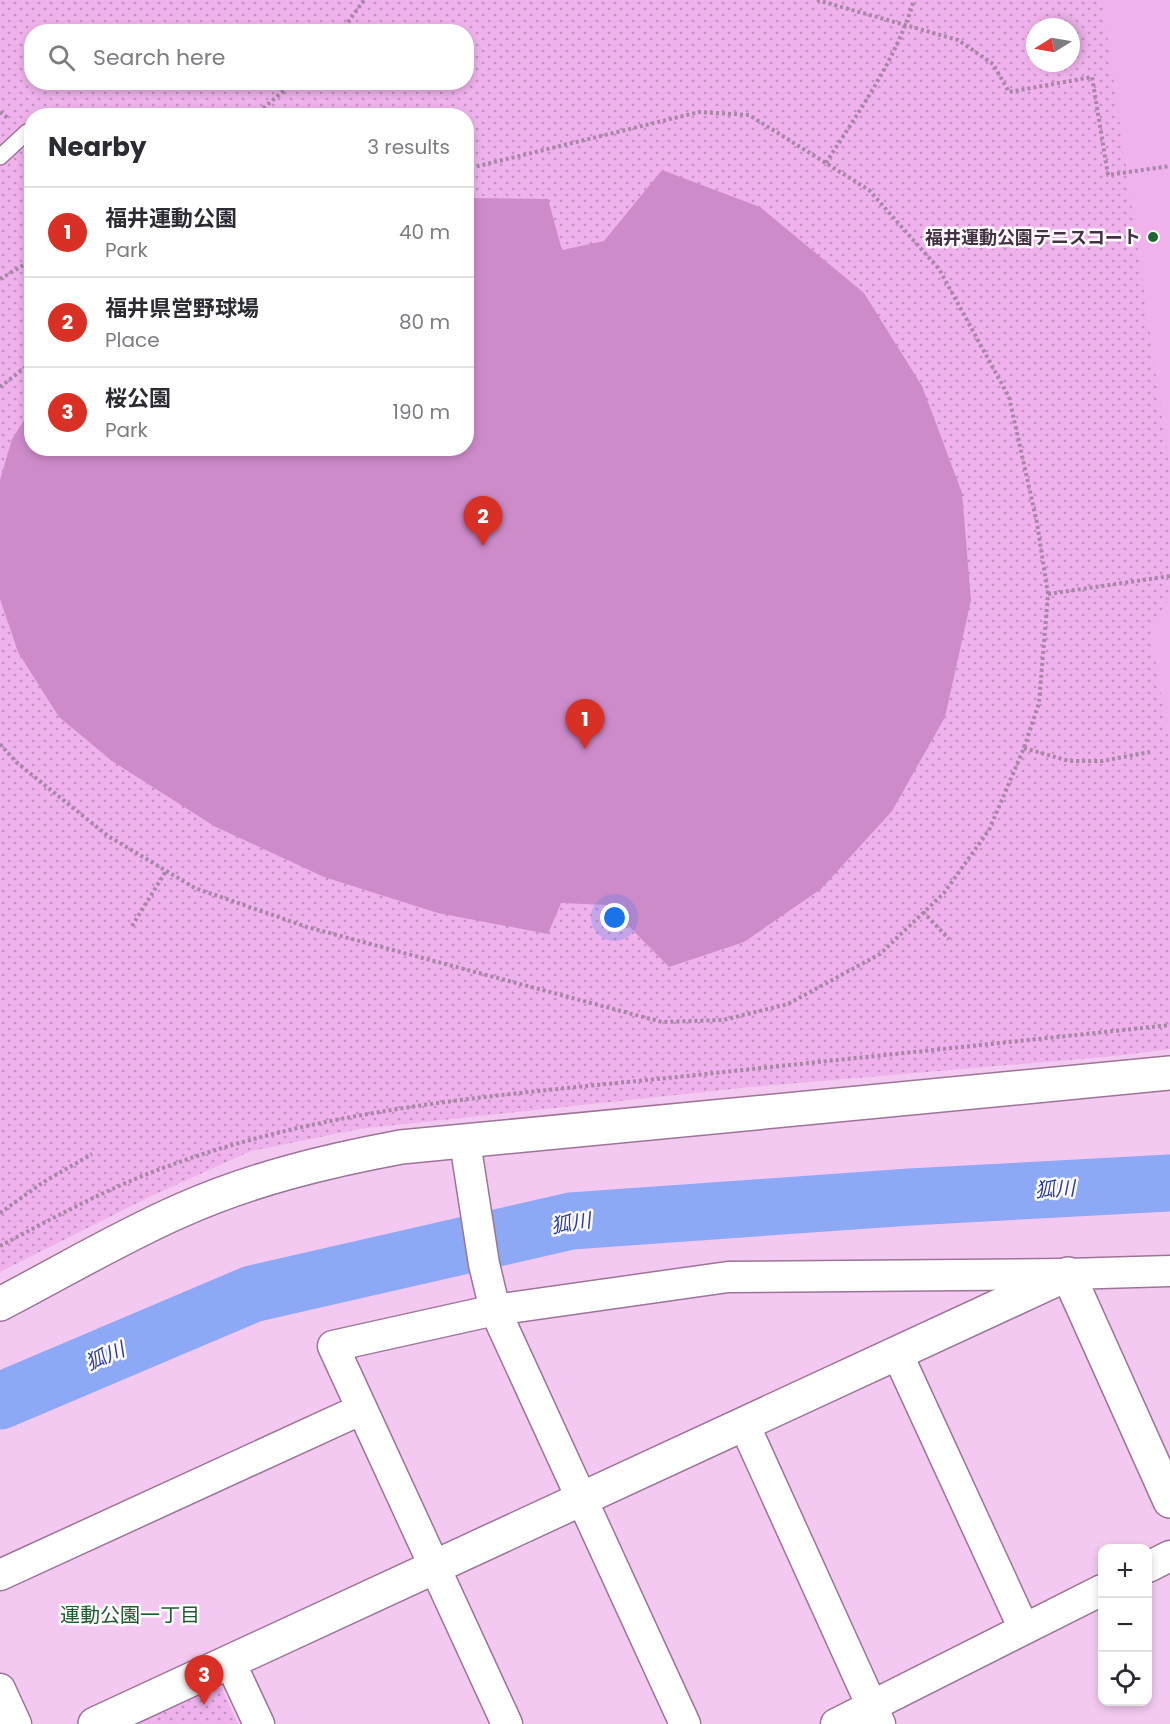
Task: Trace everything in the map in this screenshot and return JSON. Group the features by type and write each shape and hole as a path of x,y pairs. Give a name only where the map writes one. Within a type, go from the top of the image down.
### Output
{"street":[{"path":"0,1304 181,1211 287,1172 347,1157 401,1148 466,1155 1170,1073"},
{"path":"466,1155 484,1264 495,1310 685,1724"},
{"path":"507,1724 333,1346 495,1310 728,1276 1068,1274 1170,1271"},
{"path":"95,1724 1068,1274"},
{"path":"1068,1274 1170,1501"},
{"path":"897,1353 1024,1629"},
{"path":"0,1575 362,1408"},
{"path":"744,1424 876,1715"},
{"path":"1152,1565 1170,1556"},
{"path":"836,1724 876,1715 1024,1629 1098,1592"},
{"path":"230,1662 259,1724"},
{"path":"0,1689 16,1724"}],"lane":[{"path":"0,157 24,135"}],"path":[{"path":"347,24 364,0"},
{"path":"817,0 958,40 993,64 1009,92 1092,77 1108,175 1170,166"},
{"path":"826,163 883,72 906,25 914,0"},
{"path":"263,108 285,90"},
{"path":"0,744 16,762 108,836 195,888 306,927 662,1022 723,1020 788,1004 879,954 944,892 989,830 1024,748 1039,703 1048,594 1037,523 1009,397 939,268 870,190 749,115 699,112 474,167"},
{"path":"0,279 24,265"},
{"path":"0,387 24,368"},
{"path":"1048,594 1170,576"},
{"path":"1024,748 1069,761 1102,761 1150,752"},
{"path":"132,926 166,871"},
{"path":"923,912 949,939"},
{"path":"0,1246 97,1196 165,1167 230,1146 310,1126 437,1102 1170,1025"},
{"path":"0,1213 42,1183 92,1154"}],"shaded area":[{"path":"0,0 1170,0 1170,1049 1115,1056 751,1087 359,1129 251,1151 147,1198 0,1272"},
{"name":"福井運動公園テニスコート","path":"1102,0 1170,0 1170,473"},
{"path":"1170,597 1170,749 1150,629"},
{"path":"221,1687 238,1724 135,1724"}],"building":[{"path":"662,170 760,207 864,293 922,386 962,493 971,600 945,717 892,811 821,889 744,942 669,967 608,905 561,903 548,934 438,913 324,877 214,826 112,761 59,717 18,652 0,599 0,480 12,439 24,420 24,456 474,456 474,198 548,199 562,250 604,241"}],"waterway":[{"name":"狐川","path":"0,1401 252,1294 571,1221 910,1197 1170,1183"}],"place":[{"name":"福井運動公園テニスコート","path":"1153,237"},
{"name":"福井県営野球場","path":"483,546"},
{"name":"福井運動公園","path":"585,749"},
{"name":"桜公園","path":"204,1705"}],"district":[{"name":"運動公園一丁目","path":"130,1615"}]}
